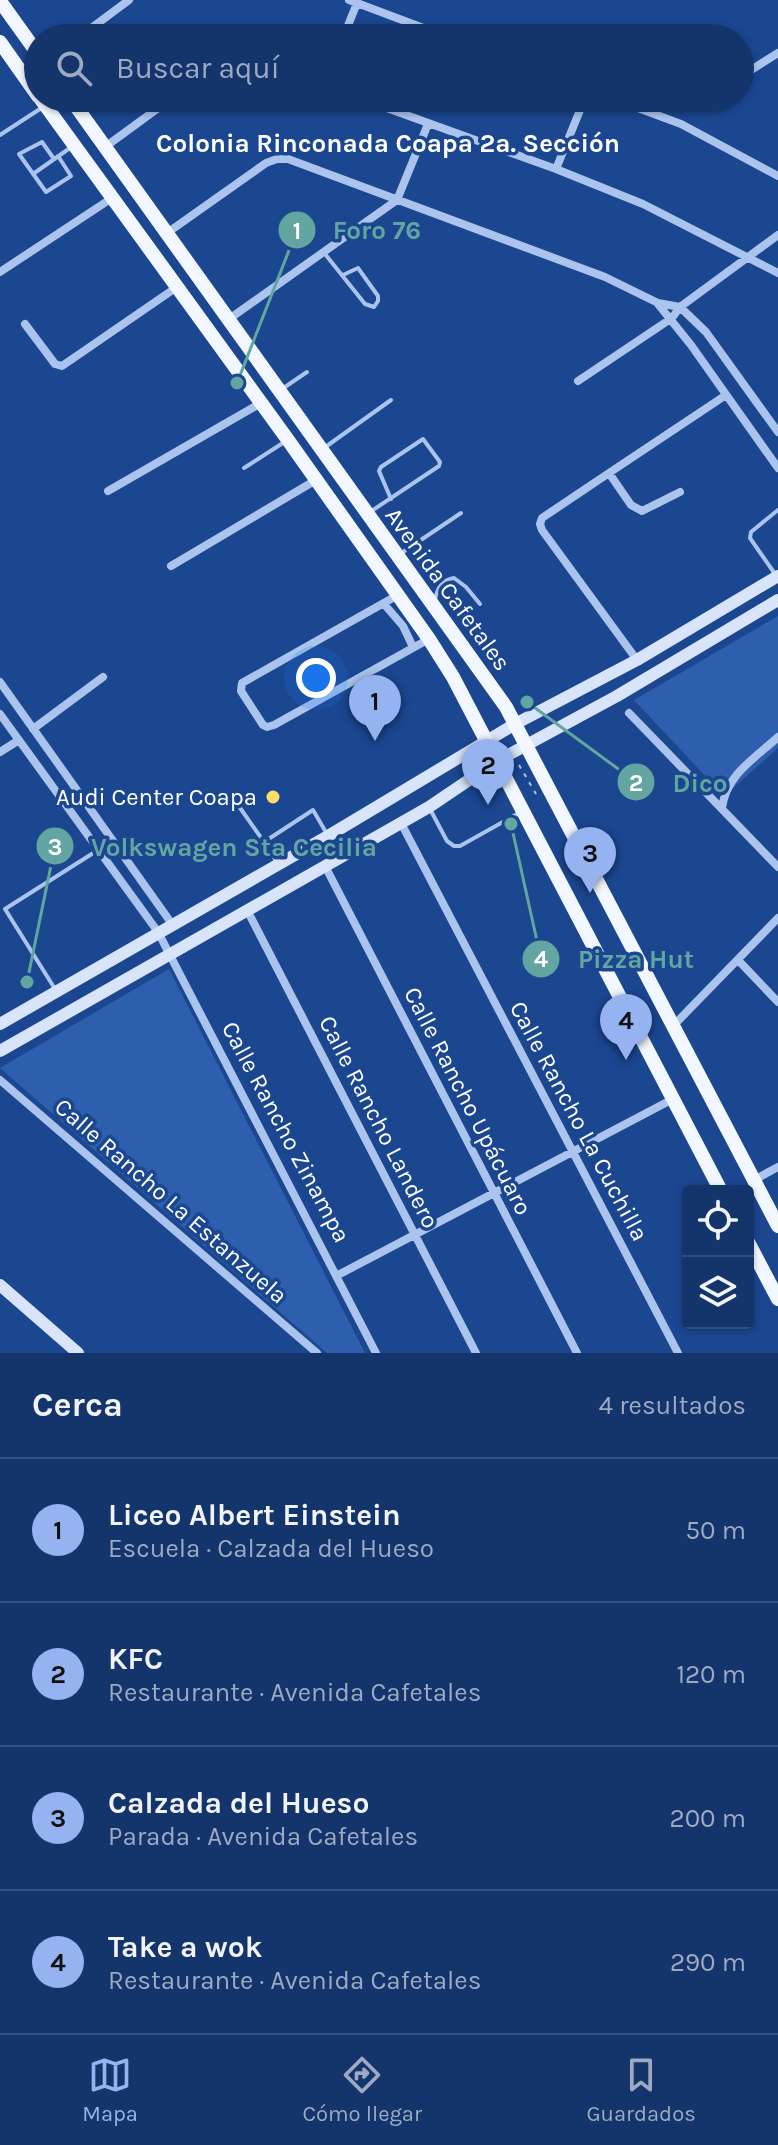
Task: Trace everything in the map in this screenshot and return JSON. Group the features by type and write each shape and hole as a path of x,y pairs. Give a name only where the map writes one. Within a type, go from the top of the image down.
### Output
{"main road":[{"path":"0,1 24,34"},
{"name":"Avenida Cafetales","path":"0,42 24,76"},
{"name":"Avenida Cafetales","path":"50,112 316,480 421,643 453,677 718,1185"},
{"name":"Avenida Cafetales","path":"80,112 506,707 778,1226"},
{"path":"0,1024 328,836 515,724 637,660 778,576"},
{"path":"0,1051 429,807 497,761 617,696 778,600"},
{"path":"754,1253 778,1299"},
{"path":"1,1288 78,1353"}],"street":[{"path":"97,24 129,0"},
{"path":"347,24 353,2 412,24"},
{"path":"754,68 778,53"},
{"path":"105,147 153,112"},
{"path":"396,112 556,169 643,204 777,273"},
{"path":"556,169 579,112"},
{"path":"649,112 681,124 778,176"},
{"path":"229,319 397,200 428,124"},
{"path":"167,233 266,163 288,159 605,277 658,303 680,307 706,332 778,432"},
{"path":"0,272 112,198"},
{"path":"578,381 672,318 680,307 778,235"},
{"path":"25,324 55,364 62,366 177,287"},
{"path":"658,303 672,318 778,468"},
{"path":"637,660 542,530 542,518 726,395"},
{"path":"108,491 261,403"},
{"path":"609,473 631,505 642,511 680,492"},
{"path":"171,566 316,480"},
{"path":"391,600 242,683 241,691 267,727 421,643"},
{"path":"33,729 103,677"},
{"path":"0,682 172,924"},
{"path":"629,713 778,867"},
{"name":"Calle Rancho Zinampa","path":"0,714 3,725 19,740 158,932 376,1353"},
{"path":"722,808 724,791 730,781 778,737"},
{"path":"0,752 19,740"},
{"name":"Calle Rancho La Cuchilla","path":"401,823 678,1353"},
{"name":"Calle Rancho Upácuaro","path":"325,866 577,1353"},
{"path":"119,879 133,869"},
{"name":"Calle Rancho Landero","path":"247,910 476,1353"},
{"path":"673,1026 778,918"},
{"path":"738,960 778,1002"},
{"name":"Calle Rancho La Estanzuela","path":"0,1080 317,1353"},
{"path":"338,1275 673,1099"},
{"path":"754,1180 778,1167"}],"lane":[{"path":"0,135 27,112"},
{"path":"42,142 70,173 68,178 46,192 33,174 19,154 42,142"},
{"path":"33,174 74,144"},
{"path":"324,253 365,304 374,307 378,296 358,268 343,275"},
{"path":"280,390 307,372"},
{"path":"322,449 391,400"},
{"path":"367,515 391,499 439,466 440,462 423,439 381,467 379,471 391,499"},
{"path":"244,468 288,440"},
{"path":"778,510 751,532 750,538 778,576"},
{"path":"397,556 461,513"},
{"path":"436,610 437,589 442,582 454,578 480,604"},
{"path":"238,805 278,864"},
{"path":"429,807 447,841 454,846 460,846 523,811"},
{"path":"264,842 313,810 328,836"},
{"path":"56,991 5,909 98,850"}],"shaded area":[{"path":"778,616 778,748 724,796 634,700"},
{"path":"169,969 365,1353 327,1353 0,1068"}],"place":[{"name":"Foro 76","path":"237,383"},
{"name":"Dico","path":"527,702"},
{"name":"Liceo Albert Einstein","path":"375,741"},
{"name":"Audi Center Coapa","path":"273,797"},
{"name":"KFC","path":"488,805"},
{"name":"Pizza Hut","path":"511,824"},
{"name":"Calzada del Hueso","path":"590,893"},
{"name":"Volkswagen Sta Cecilia","path":"27,982"},
{"name":"Take a wok","path":"626,1060"}],"district":[{"name":"Colonia Rinconada Coapa 2a. Sección","path":"388,143"}]}
